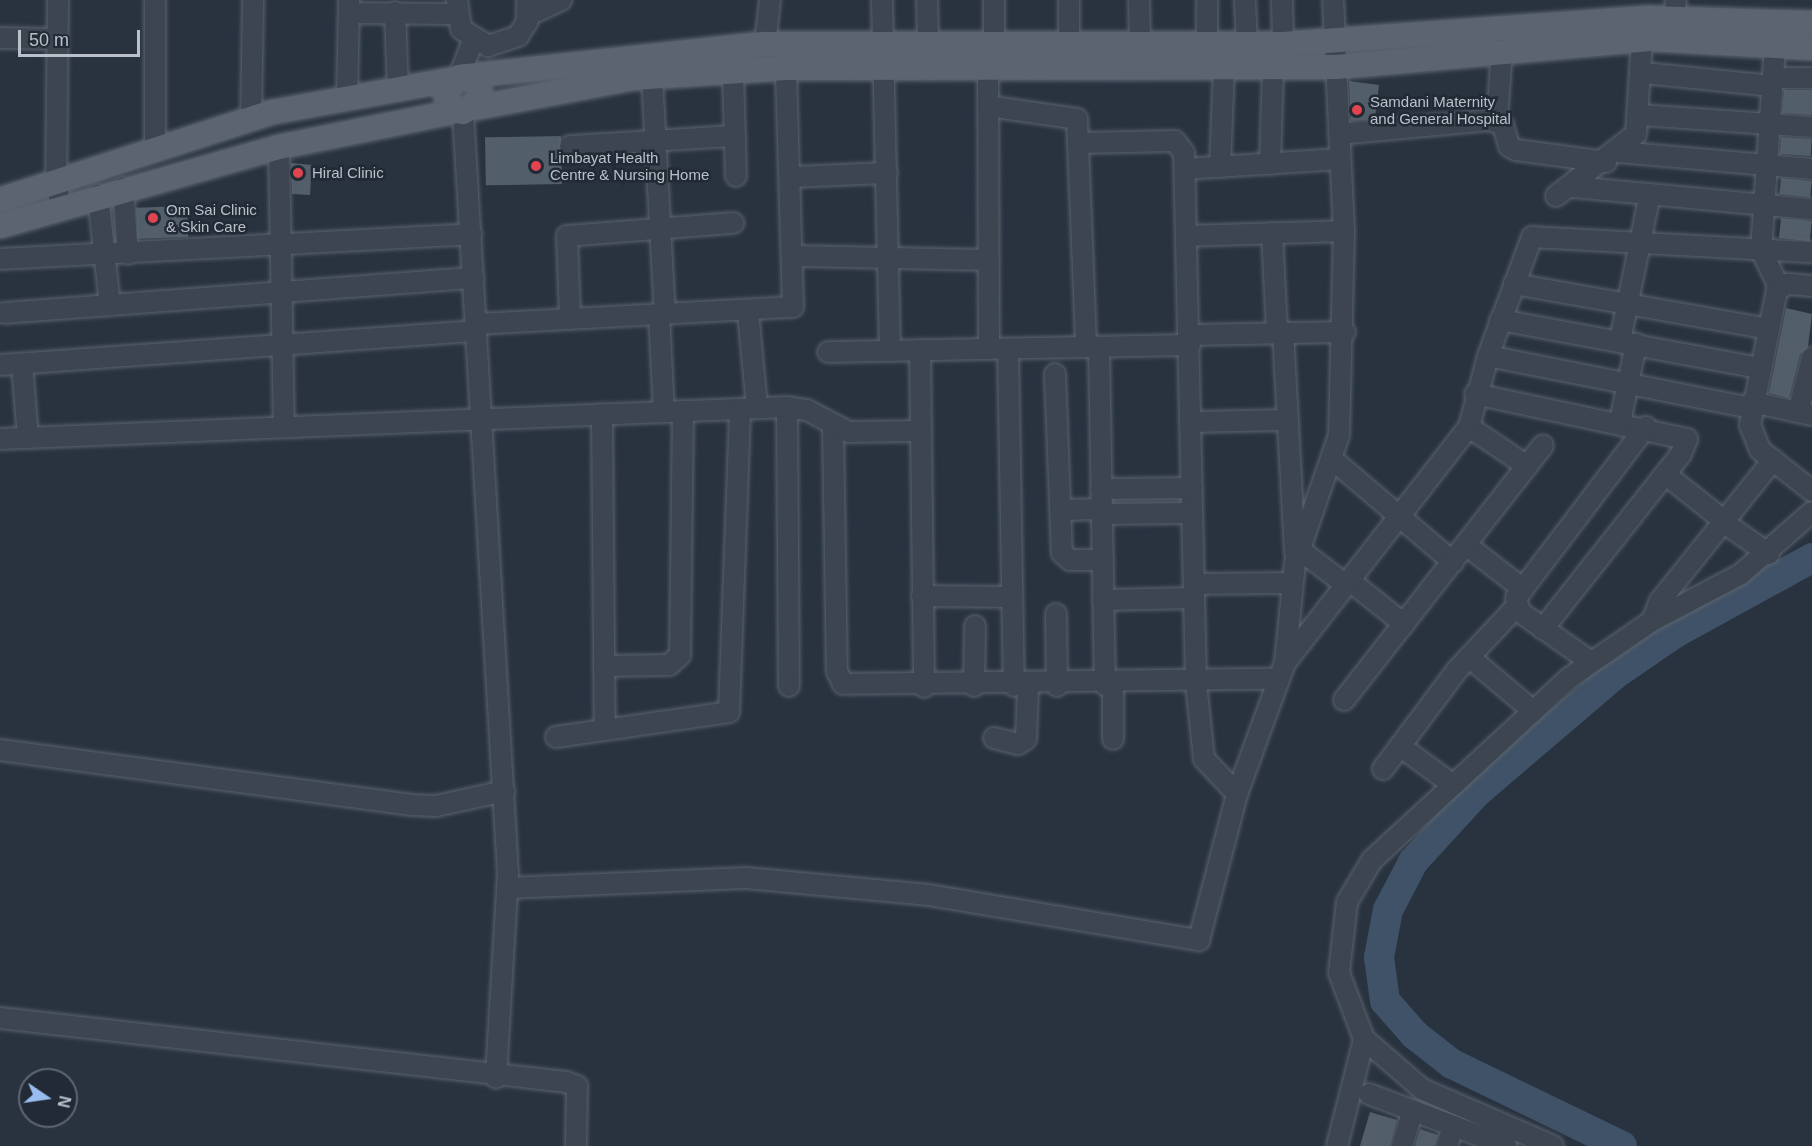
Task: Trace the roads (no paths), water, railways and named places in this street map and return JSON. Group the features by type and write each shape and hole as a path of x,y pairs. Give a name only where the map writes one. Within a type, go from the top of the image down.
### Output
{"main road":[{"path":"0,200 251,120 347,99 459,77 765,44 994,41 1283,44 1674,20 1812,23"},
{"path":"0,226 98,195 279,147 652,76 786,68 885,66 1336,68 1502,48 1642,39 1674,20 1775,46 1812,48"},
{"path":"459,77 446,93 465,110"}],"street":[{"path":"58,0 56,181 61,207"},
{"path":"155,0 155,149"},
{"path":"251,120 253,0"},
{"path":"473,41 504,45 518,36 527,8 561,0"},
{"path":"765,44 770,0"},
{"path":"882,0 890,261 890,351"},
{"path":"927,0 928,41"},
{"path":"994,0 994,41"},
{"path":"1069,0 1069,42"},
{"path":"1139,0 1140,43"},
{"path":"1207,0 1207,43"},
{"path":"1245,0 1247,44"},
{"path":"1282,0 1283,44"},
{"path":"507,888 746,878 928,896 1199,940 1237,794 1282,671 1297,556 1332,459 1342,406 1345,332 1344,231 1333,0"},
{"path":"347,99 349,7 395,12 457,7 473,41 459,77"},
{"path":"395,12 398,89"},
{"path":"0,38 57,39"},
{"path":"1642,39 1644,73 1641,115 1636,134 1612,157 1565,192 1650,194 1812,209"},
{"path":"1775,46 1761,250 1779,287 1752,405 1753,437 1773,460 1812,491"},
{"path":"1502,48 1497,120 1516,150 1812,169"},
{"path":"988,65 988,260 999,349 1012,597 1026,739 1018,744 994,738"},
{"path":"0,365 282,347 570,318 748,312 793,307 794,256 786,68"},
{"path":"1220,166 1224,68"},
{"path":"1270,164 1273,69"},
{"path":"734,71 736,176"},
{"path":"1644,73 1772,82 1812,78"},
{"path":"604,666 669,665 680,655 673,411 662,314 652,76"},
{"path":"988,106 1071,116 1079,125 1101,489 1103,600 1113,739"},
{"path":"465,110 504,792 507,888 496,1078"},
{"path":"1641,115 1769,128 1812,127"},
{"path":"1339,134 1497,120"},
{"path":"570,146 655,139 735,136"},
{"path":"1080,143 1175,141 1182,144 1185,169 1190,340 1196,684 1204,759 1237,794"},
{"path":"279,147 284,426"},
{"path":"1185,169 1340,159"},
{"path":"791,177 887,172"},
{"path":"123,188 128,254"},
{"path":"1620,422 1628,385 1627,303 1638,242 1650,194"},
{"path":"98,195 110,305"},
{"path":"570,318 567,236 660,225 733,223"},
{"path":"1186,236 1344,231"},
{"path":"1272,233 1297,556"},
{"path":"0,259 281,248 471,234"},
{"path":"833,426 839,680 847,685 924,687 1196,684 1282,671 1469,427 1475,394 1528,241 1536,235 1812,252"},
{"path":"794,256 890,261 988,260"},
{"path":"4,314 474,278"},
{"path":"1514,284 1769,329"},
{"path":"1779,287 1812,286"},
{"path":"556,737 724,714 731,707 748,409 748,312"},
{"path":"1500,320 1760,368"},
{"path":"828,352 1093,347 1280,331 1345,332"},
{"path":"920,350 924,687"},
{"path":"1488,356 1628,385 1805,413 1812,358"},
{"path":"22,364 28,438"},
{"path":"1055,374 1065,557 1102,560"},
{"path":"1475,394 1620,422 1687,439 1665,474 1544,628"},
{"path":"787,407 789,686"},
{"path":"0,440 284,426 787,407 807,410 833,426 849,432 920,430"},
{"path":"602,414 605,730"},
{"path":"1191,422 1287,420"},
{"path":"1469,427 1527,466"},
{"path":"1383,769 1469,657 1520,598 1646,428"},
{"path":"1344,700 1543,445"},
{"path":"1332,459 1453,562"},
{"path":"1652,621 1660,601 1773,460"},
{"path":"1665,474 1723,522 1769,554"},
{"path":"1101,489 1192,488"},
{"path":"1061,510 1192,513"},
{"path":"1553,1146 1422,1089 1364,1040 1339,973 1347,902 1372,860 1533,711 1591,662 1652,621 1769,554 1812,512"},
{"path":"1466,545 1520,598 1544,628 1591,662"},
{"path":"1297,556 1348,583 1404,624"},
{"path":"1103,600 1292,583"},
{"path":"922,596 1012,597"},
{"path":"1056,614 1057,686"},
{"path":"974,686 975,626"},
{"path":"1469,657 1533,711"},
{"path":"1400,746 1454,785"},
{"path":"0,750 410,805 436,806 504,792"},
{"path":"0,1018 577,1086 576,1146"},
{"path":"1337,1146 1364,1040"},
{"path":"1369,1094 1498,1144"},
{"path":"1402,1146 1413,1111"},
{"path":"1447,1146 1453,1126"}],"waterway":[{"path":"1622,1146 1452,1064 1415,1035 1385,1001 1379,957 1388,910 1413,862 1476,793 1614,675 1675,633 1812,558"}],"place":[{"name":"Samdani Maternity and General Hospital","path":"1357,110"},
{"name":"Limbayat Health Centre & Nursing Home","path":"536,166"},
{"name":"Hiral Clinic","path":"298,173"},
{"name":"Om Sai Clinic & Skin Care","path":"153,218"}]}
